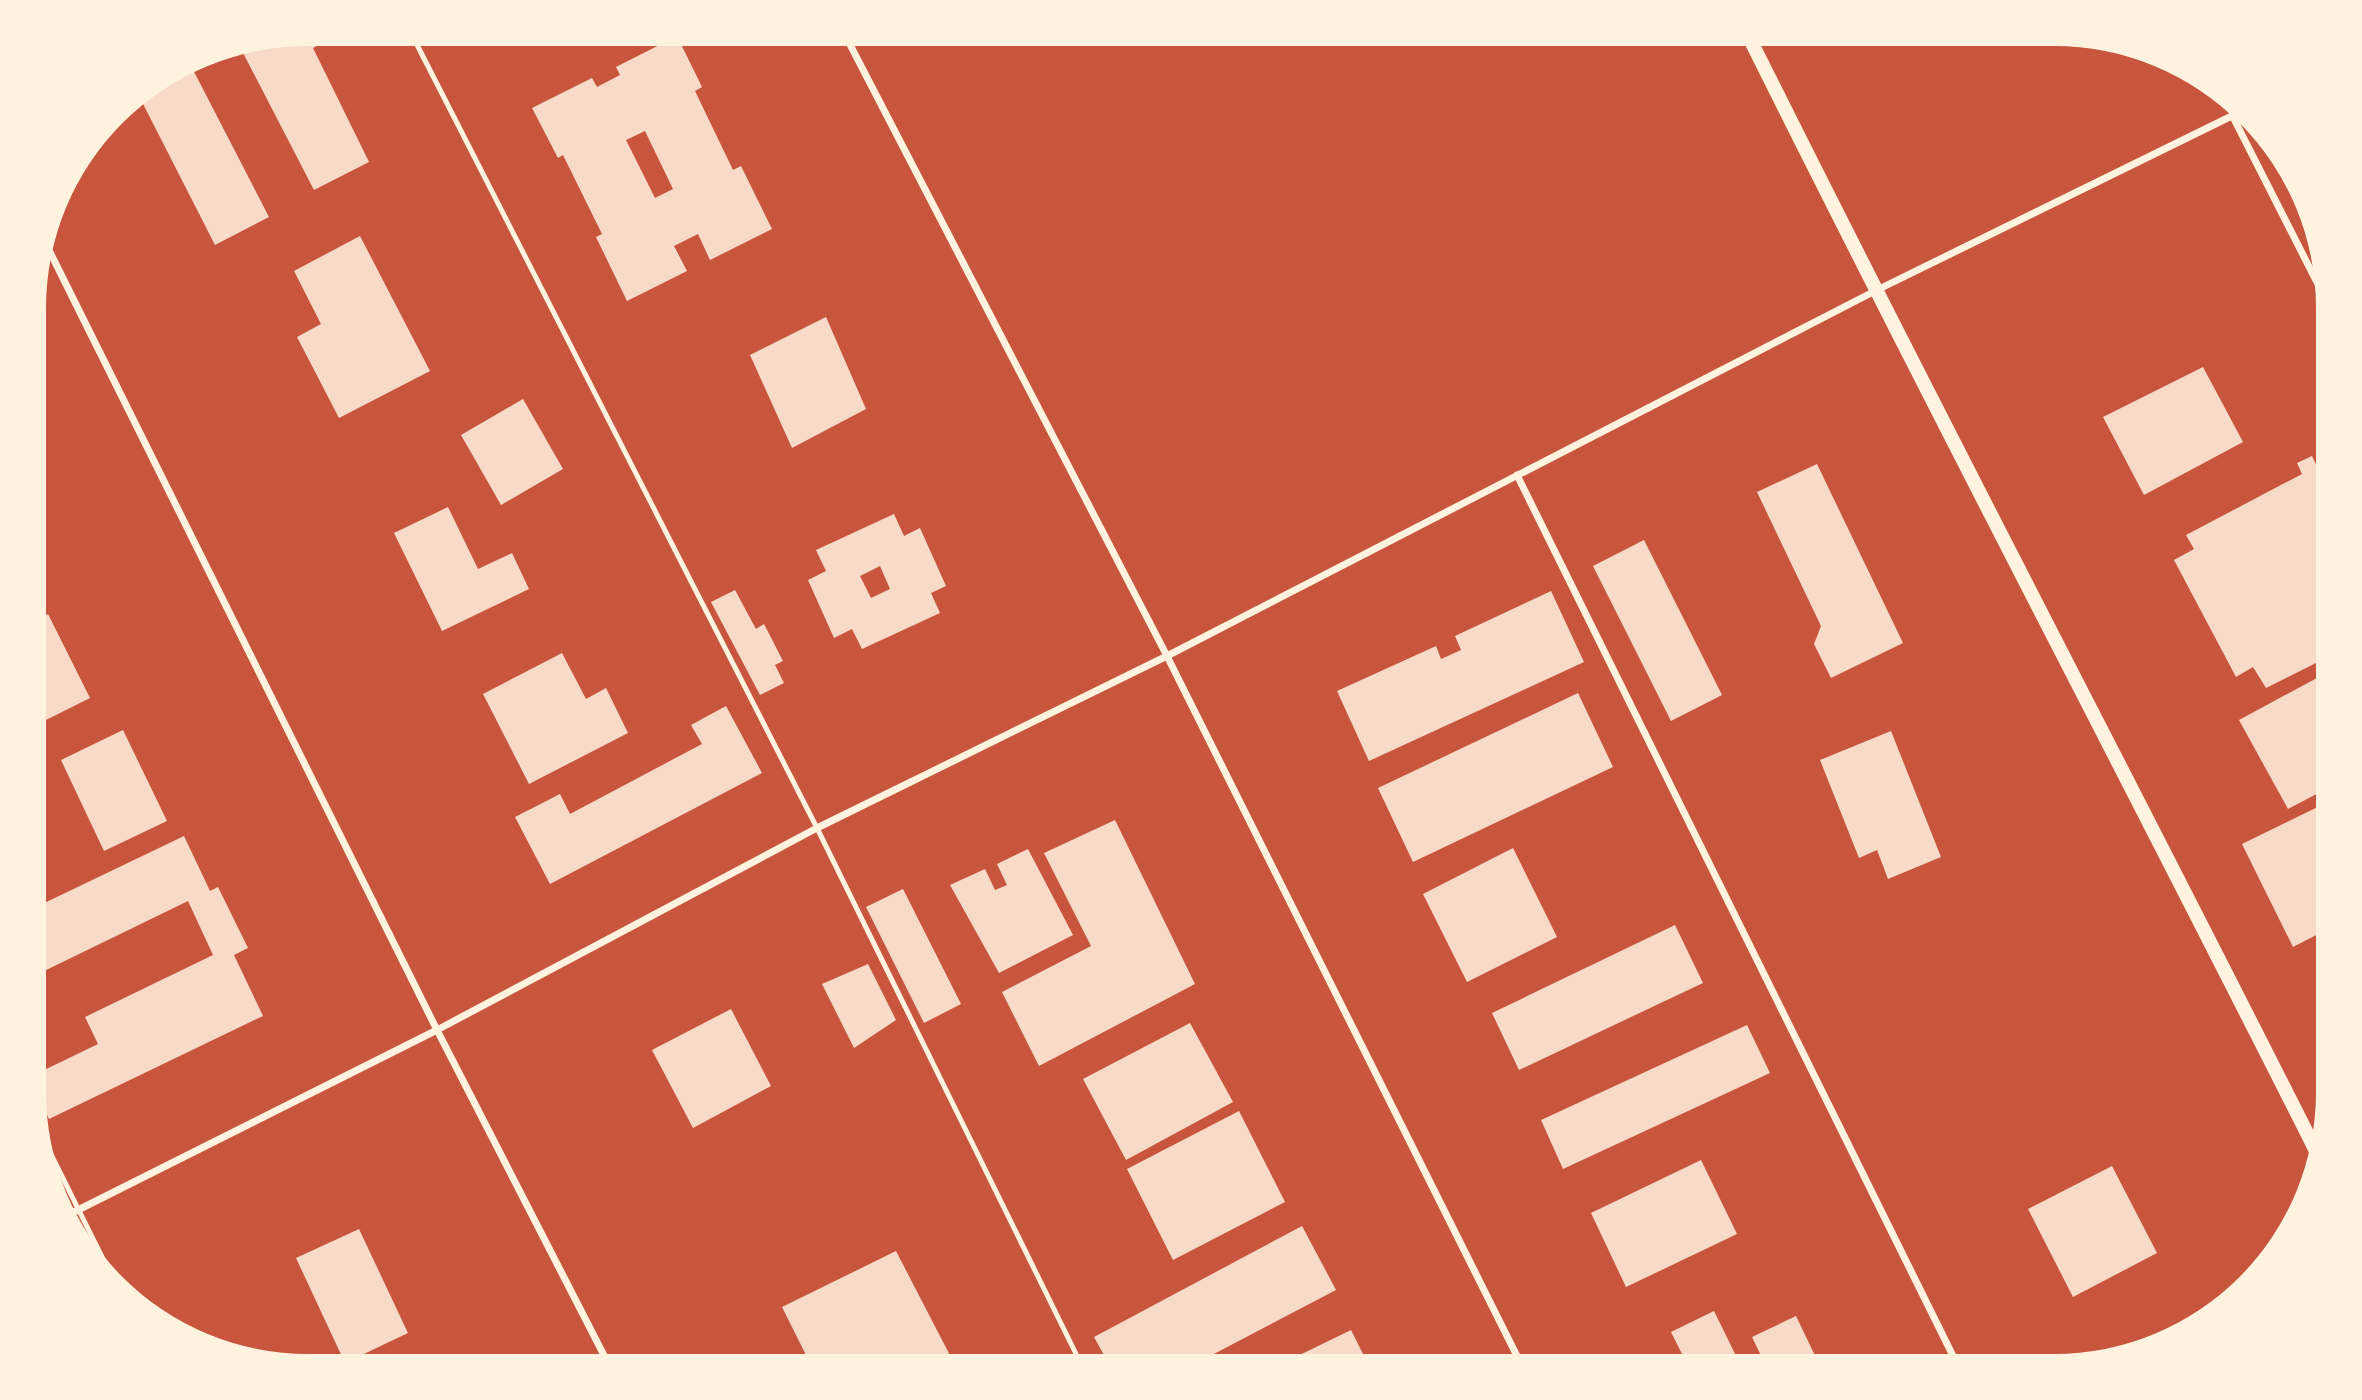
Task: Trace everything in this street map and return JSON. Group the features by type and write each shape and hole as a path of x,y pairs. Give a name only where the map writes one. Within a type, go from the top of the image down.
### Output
{"main road":[{"path":"1753,46 1875,291 2168,856 2311,1142"}],"street":[{"path":"851,46 1167,656 1516,1354"},
{"path":"74,1212 437,1030 817,828 1167,656 1875,291 2232,116 2315,278"},
{"path":"51,255 437,1030 603,1354"},
{"path":"1517,475 1952,1354"}],"lane":[{"path":"418,46 817,828 1076,1354"},
{"path":"54,1160 99,1251"}],"building":[{"path":"290,46 317,46 313,48 369,162 314,190 243,53"},
{"path":"657,46 682,46 702,87 695,91 733,170 741,166 772,229 710,260 698,234 674,246 687,271 627,301 596,237 602,234 563,155 558,158 532,108 592,78 597,87 620,75 616,67","holes":["645,131 673,189 655,198 626,140"]},
{"path":"194,71 269,217 215,245 143,104"},
{"path":"360,236 430,371 339,418 297,337 321,324 294,271"},
{"path":"826,317 866,409 792,448 750,355"},
{"path":"2203,367 2243,442 2144,495 2103,417"},
{"path":"523,399 563,469 501,505 461,435"},
{"path":"2312,456 2316,464 2316,663 2266,688 2253,667 2236,677 2174,560 2194,549 2186,535 2302,474 2297,463"},
{"path":"1817,464 1903,643 1831,678 1814,644 1821,626 1757,492"},
{"path":"448,507 478,569 512,553 529,589 442,631 394,533"},
{"path":"894,514 904,536 920,528 946,586 931,593 940,613 862,649 852,629 834,638 808,580 826,571 816,550","holes":["880,566 890,589 871,598 860,576"]},
{"path":"1644,540 1722,695 1671,721 1593,566"},
{"path":"735,590 756,629 764,624 783,661 775,665 784,683 760,695 711,602"},
{"path":"1551,591 1584,662 1369,761 1337,691 1436,646 1441,659 1461,650 1455,636"},
{"path":"48,614 90,698 46,720"},
{"path":"562,653 586,699 606,688 628,733 529,784 483,694"},
{"path":"2316,678 2316,794 2288,809 2239,720"},
{"path":"1578,693 1613,767 1413,862 1378,788"},
{"path":"726,706 762,773 550,884 515,817 560,794 570,814 702,744 691,725"},
{"path":"123,730 167,821 104,851 61,760"},
{"path":"1891,731 1941,857 1888,879 1877,850 1859,858 1820,760"},
{"path":"2316,808 2316,935 2293,947 2242,844"},
{"path":"1115,820 1195,984 1039,1066 1002,992 1091,946 1044,853"},
{"path":"184,836 210,891 218,887 248,948 234,955 263,1016 49,1119 46,1110 46,1069 98,1044 85,1017 213,955 188,901 46,970 46,902"},
{"path":"1513,848 1557,937 1467,982 1423,894"},
{"path":"1028,849 1073,935 999,973 950,885 985,869 995,890 1007,885 997,864"},
{"path":"903,889 961,1004 924,1023 866,907"},
{"path":"1675,925 1703,983 1519,1070 1492,1013"},
{"path":"868,964 896,1020 854,1048 822,984"},
{"path":"731,1009 771,1086 693,1128 652,1050"},
{"path":"1190,1023 1233,1102 1126,1160 1083,1079"},
{"path":"1747,1025 1770,1073 1563,1169 1541,1120"},
{"path":"1239,1111 1285,1202 1173,1260 1127,1169"},
{"path":"1701,1160 1737,1234 1626,1287 1591,1213"},
{"path":"2112,1166 2157,1253 2073,1297 2028,1209"},
{"path":"1302,1226 1336,1290 1214,1354 1103,1354 1094,1337"},
{"path":"359,1229 408,1333 364,1354 341,1354 296,1258"},
{"path":"896,1251 949,1354 806,1354 782,1307"},
{"path":"1714,1311 1735,1354 1682,1354 1671,1332"},
{"path":"1796,1316 1814,1354 1760,1354 1752,1337"},
{"path":"1351,1330 1363,1354 1302,1354"}]}
